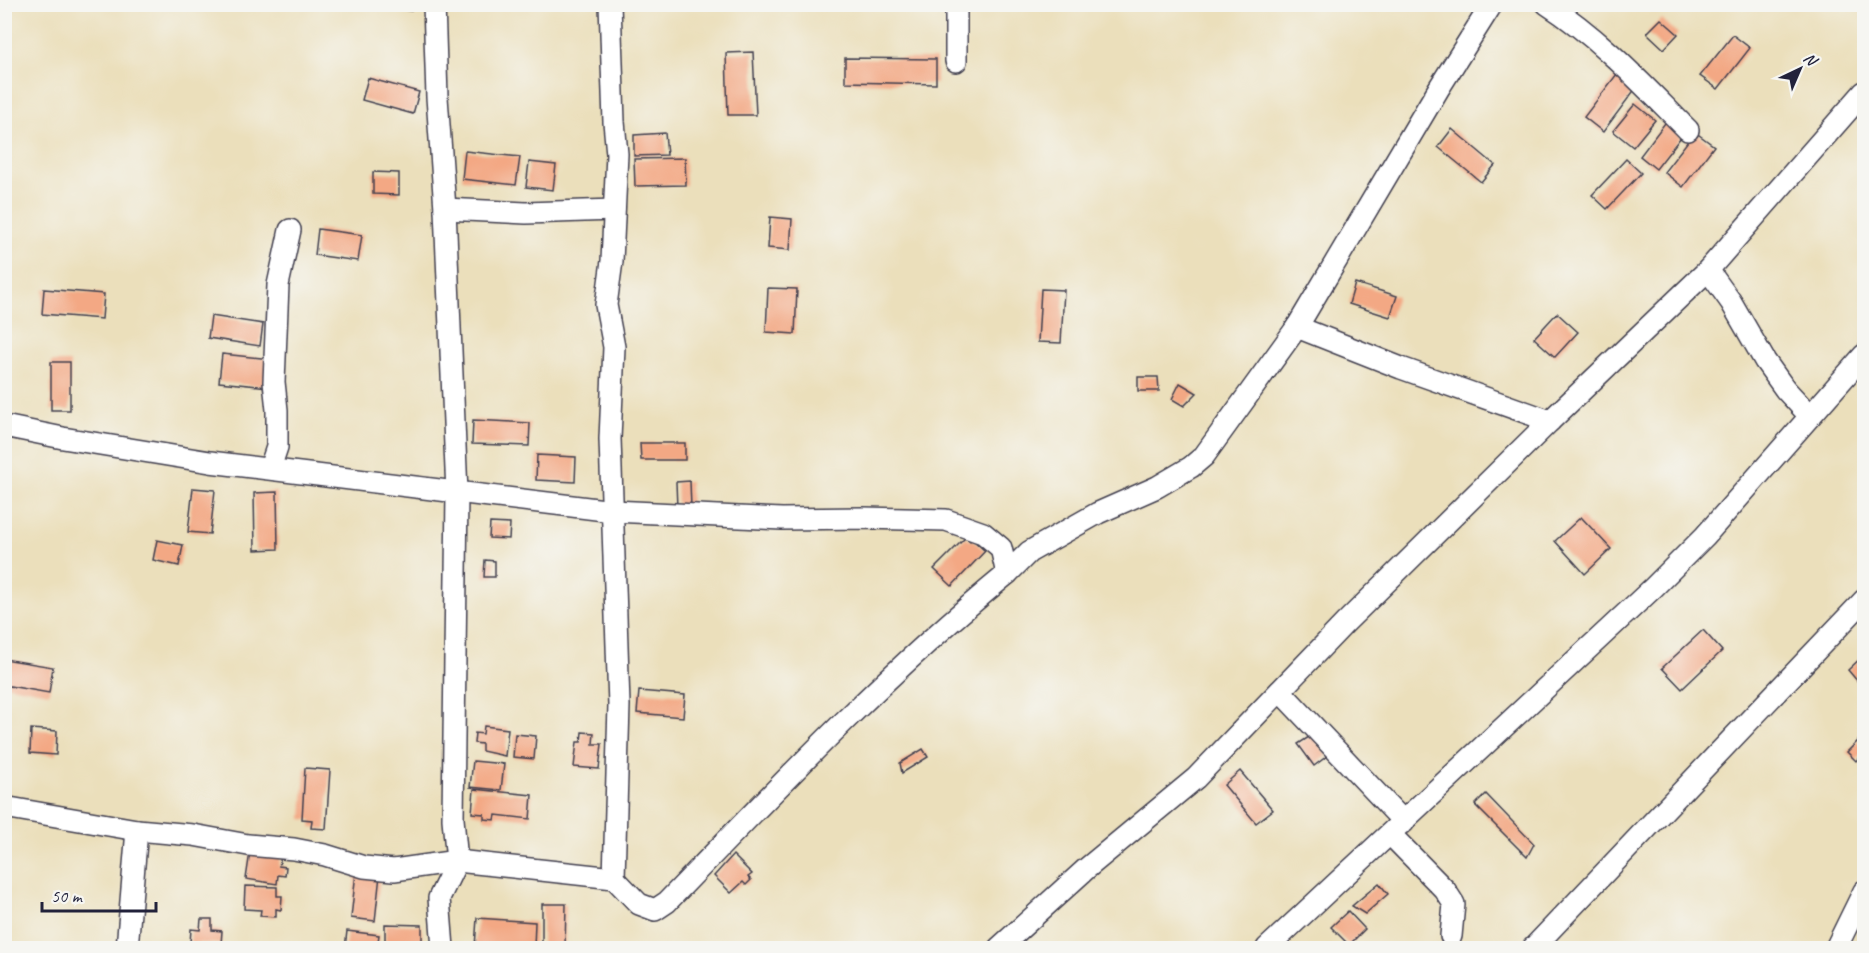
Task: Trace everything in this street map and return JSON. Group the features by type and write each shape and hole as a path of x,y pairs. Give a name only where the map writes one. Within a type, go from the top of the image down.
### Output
{"street":[{"path":"434,4 457,493 453,819 457,861 439,898 443,948"},
{"path":"610,4 617,154 612,261 606,305 614,347 610,439 618,705 614,878"},
{"path":"956,4 957,61"},
{"path":"4,807 137,830 294,849 325,855 364,867 393,870 457,861 614,878 639,904 655,910 667,902 838,727 1029,552 1098,513 1157,487 1201,460 1297,327 1439,88 1492,4"},
{"path":"1547,4 1589,34 1623,64 1688,130"},
{"path":"999,948 1086,869 1196,778 1345,623 1550,421 1708,270 1864,92"},
{"path":"445,209 526,213 614,210"},
{"path":"270,468 277,447 274,382 278,285 290,231"},
{"path":"1708,270 1731,302 1771,370 1810,416"},
{"path":"1297,327 1401,368 1550,421"},
{"path":"1267,948 1653,588 1705,536 1864,355"},
{"path":"4,426 210,462 613,511 782,519 946,520 983,533 1001,548 1007,574"},
{"path":"1533,948 1864,600"},
{"path":"1280,691 1397,828 1445,890 1454,904 1451,936"},
{"path":"127,948 137,830"},
{"path":"1836,948 1864,891"}],"building":[{"path":"376,4 411,4 411,11 376,7"},
{"path":"1661,19 1678,34 1664,49 1647,33"},
{"path":"1733,35 1750,48 1718,89 1700,76"},
{"path":"753,52 756,115 728,115 726,53"},
{"path":"845,58 936,59 936,84 845,82"},
{"path":"1617,74 1636,88 1603,132 1584,117"},
{"path":"368,78 419,92 413,114 362,100"},
{"path":"1635,104 1655,120 1633,147 1613,131"},
{"path":"1668,119 1681,137 1656,169 1640,156"},
{"path":"1452,129 1495,165 1481,182 1438,147"},
{"path":"1695,132 1714,146 1683,187 1664,172"},
{"path":"665,133 667,155 634,156 634,135"},
{"path":"465,151 520,157 516,185 462,179"},
{"path":"685,158 686,185 635,186 634,159"},
{"path":"1626,159 1641,173 1607,209 1592,195"},
{"path":"529,162 556,165 553,190 526,187"},
{"path":"373,172 399,173 399,195 373,194"},
{"path":"770,217 792,219 790,250 768,248"},
{"path":"318,229 362,235 358,261 315,255"},
{"path":"1355,283 1397,296 1390,317 1349,304"},
{"path":"768,288 797,289 795,334 766,332"},
{"path":"44,289 104,294 102,319 42,314"},
{"path":"1041,289 1064,290 1061,343 1038,342"},
{"path":"1557,313 1578,332 1555,357 1534,338"},
{"path":"211,316 263,324 260,346 208,338"},
{"path":"222,354 271,359 268,387 219,382"},
{"path":"51,362 70,362 70,410 51,410"},
{"path":"1138,377 1158,377 1159,391 1138,391"},
{"path":"1180,383 1197,393 1184,406 1172,399"},
{"path":"473,420 530,423 529,446 472,444"},
{"path":"640,443 685,443 685,460 641,460"},
{"path":"537,455 576,457 575,482 536,480"},
{"path":"690,481 691,508 677,508 676,482"},
{"path":"193,488 215,490 210,534 188,532"},
{"path":"277,492 278,549 255,550 254,493"},
{"path":"1581,517 1611,549 1585,574 1555,541"},
{"path":"490,523 510,524 509,539 489,538"},
{"path":"966,537 970,541 972,539 985,551 952,586 934,569"},
{"path":"157,540 183,545 179,566 153,560"},
{"path":"485,560 495,561 495,577 484,577"},
{"path":"1703,630 1722,651 1682,689 1662,668"},
{"path":"1864,655 1864,689 1848,670"},
{"path":"4,659 53,667 49,693 4,685"},
{"path":"639,691 685,695 683,717 637,713"},
{"path":"484,726 508,729 505,756 482,751 482,744 474,743 475,733 483,734"},
{"path":"31,729 57,731 56,755 30,753"},
{"path":"582,732 594,733 593,744 602,744 599,769 574,767 577,742 581,742"},
{"path":"515,734 536,736 534,759 513,757"},
{"path":"1312,735 1327,756 1314,766 1298,744"},
{"path":"1862,737 1864,752 1856,761 1847,752"},
{"path":"923,749 928,757 902,773 900,763"},
{"path":"473,761 504,764 501,790 470,787"},
{"path":"305,768 330,770 326,829 311,828 312,820 302,819"},
{"path":"1240,771 1273,810 1256,823 1224,785"},
{"path":"474,789 532,795 530,819 496,815 495,820 484,819 484,814 472,813"},
{"path":"1486,794 1534,844 1527,857 1475,805"},
{"path":"250,852 281,857 279,866 286,867 285,876 278,875 277,884 246,879"},
{"path":"733,855 752,874 748,877 751,880 746,885 743,882 731,893 714,876"},
{"path":"356,872 380,875 375,921 351,918"},
{"path":"1379,883 1388,894 1365,914 1352,906"},
{"path":"245,886 277,887 277,896 282,896 281,910 276,909 276,917 260,916 261,910 244,909"},
{"path":"542,904 566,904 565,948 542,948"},
{"path":"1348,911 1365,929 1349,945 1331,927"},
{"path":"477,918 535,922 534,948 475,947"},
{"path":"201,919 212,919 212,930 222,931 221,944 190,943 191,929 200,930"},
{"path":"385,924 422,925 422,948 385,948"},
{"path":"347,931 379,935 377,948 345,948"}]}
